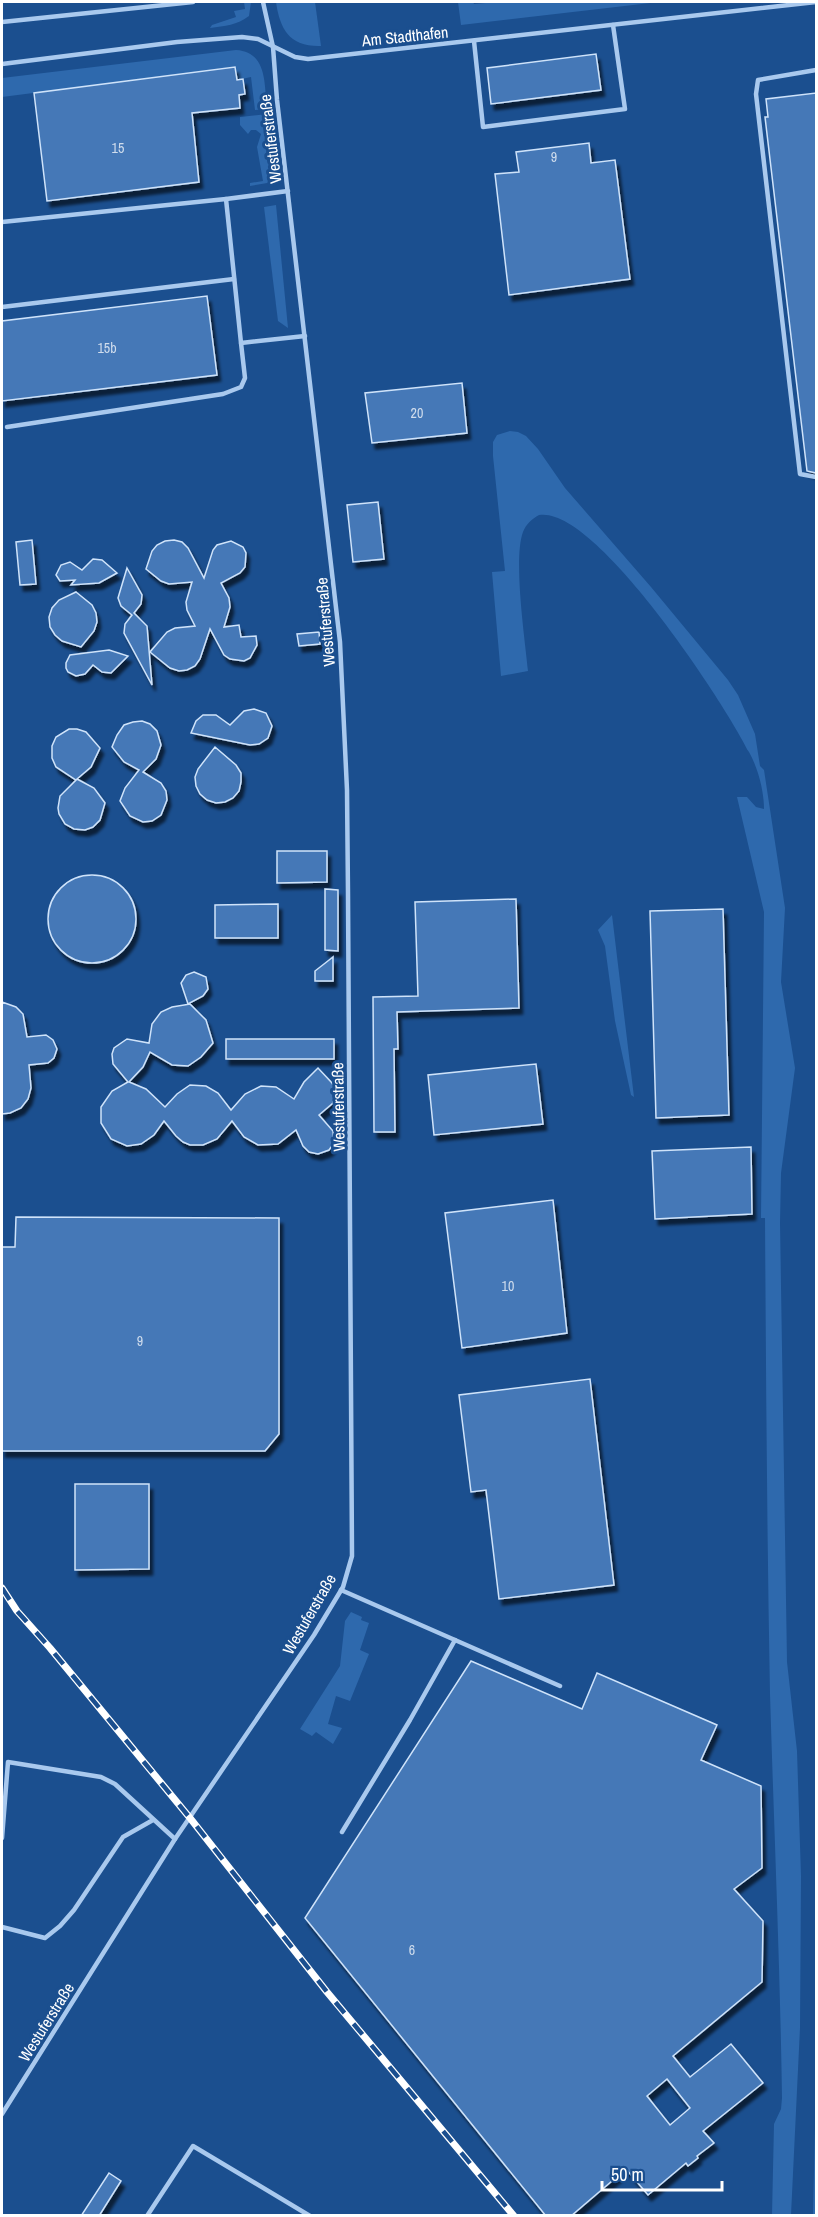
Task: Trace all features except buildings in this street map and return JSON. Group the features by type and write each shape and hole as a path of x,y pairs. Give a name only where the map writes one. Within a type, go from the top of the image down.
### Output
{"lane":[{"path":"2,22 193,2"},
{"name":"Westuferstraße","path":"2,2114 175,1839 314,1635 341,1590 352,1556 347,799 340,642 277,100 273,46 263,2"},
{"name":"Am Stadthafen","path":"2,64 242,36 258,39 295,57 308,59 816,2"},
{"path":"474,41 483,127 625,109 613,25"},
{"path":"816,70 758,80 756,94 800,474 816,477"},
{"path":"2,222 226,199 288,190"},
{"path":"7,428 223,394 241,387 245,378 226,199"},
{"path":"2,307 234,279"},
{"path":"241,343 306,336"},
{"path":"341,1590 560,1686"},
{"path":"342,1833 410,1720 454,1640"},
{"path":"2,1838 8,1762 101,1777 115,1784 175,1839"},
{"path":"2,1927 45,1938 74,1910 123,1837 153,1820"},
{"path":"147,2216 193,2146 310,2216"}],"shaded area":[{"path":"244,2 251,2 249,16 226,26 210,28 212,25 236,17 234,11 245,9"},
{"path":"276,2 315,2 321,46 301,43 288,35 280,21"},
{"path":"458,2 473,2 474,4 659,2 461,25"},
{"path":"236,50 246,52 259,63 264,80 267,109 255,110 251,77 237,80 235,67 2,97 2,78"},
{"path":"268,114 275,180 250,186 250,183 263,181 257,147 261,134 256,130 251,130 248,134 240,125 240,117"},
{"path":"276,205 288,328 278,321 264,207"},
{"path":"510,431 526,436 538,449 565,488 728,680 738,695 755,734 760,766 764,770 785,908 781,982 795,1068 781,1173 780,1223 787,1662 797,1751 801,1876 800,2028 791,2215 772,2215 774,2124 781,2109 782,2098 770,1694 765,1218 761,1218 764,912 737,797 747,797 756,807 764,809 763,795 758,772 749,752 687,653 624,573 592,541 563,520 539,515 529,522 523,532 520,544 519,579 528,671 501,676 492,572 505,571 493,442 497,435"},
{"path":"612,915 634,1097 631,1095 615,1021 605,946 598,930"},
{"path":"351,1612 369,1623 360,1650 369,1654 350,1701 336,1696 328,1724 342,1728 333,1744 316,1732 312,1736 300,1729 340,1666 345,1621"},
{"path":"816,2084 816,2215 813,2216 813,2215"}],"railway":[{"path":"2,1588 17,1611 190,1818 327,1992 514,2216"}]}
